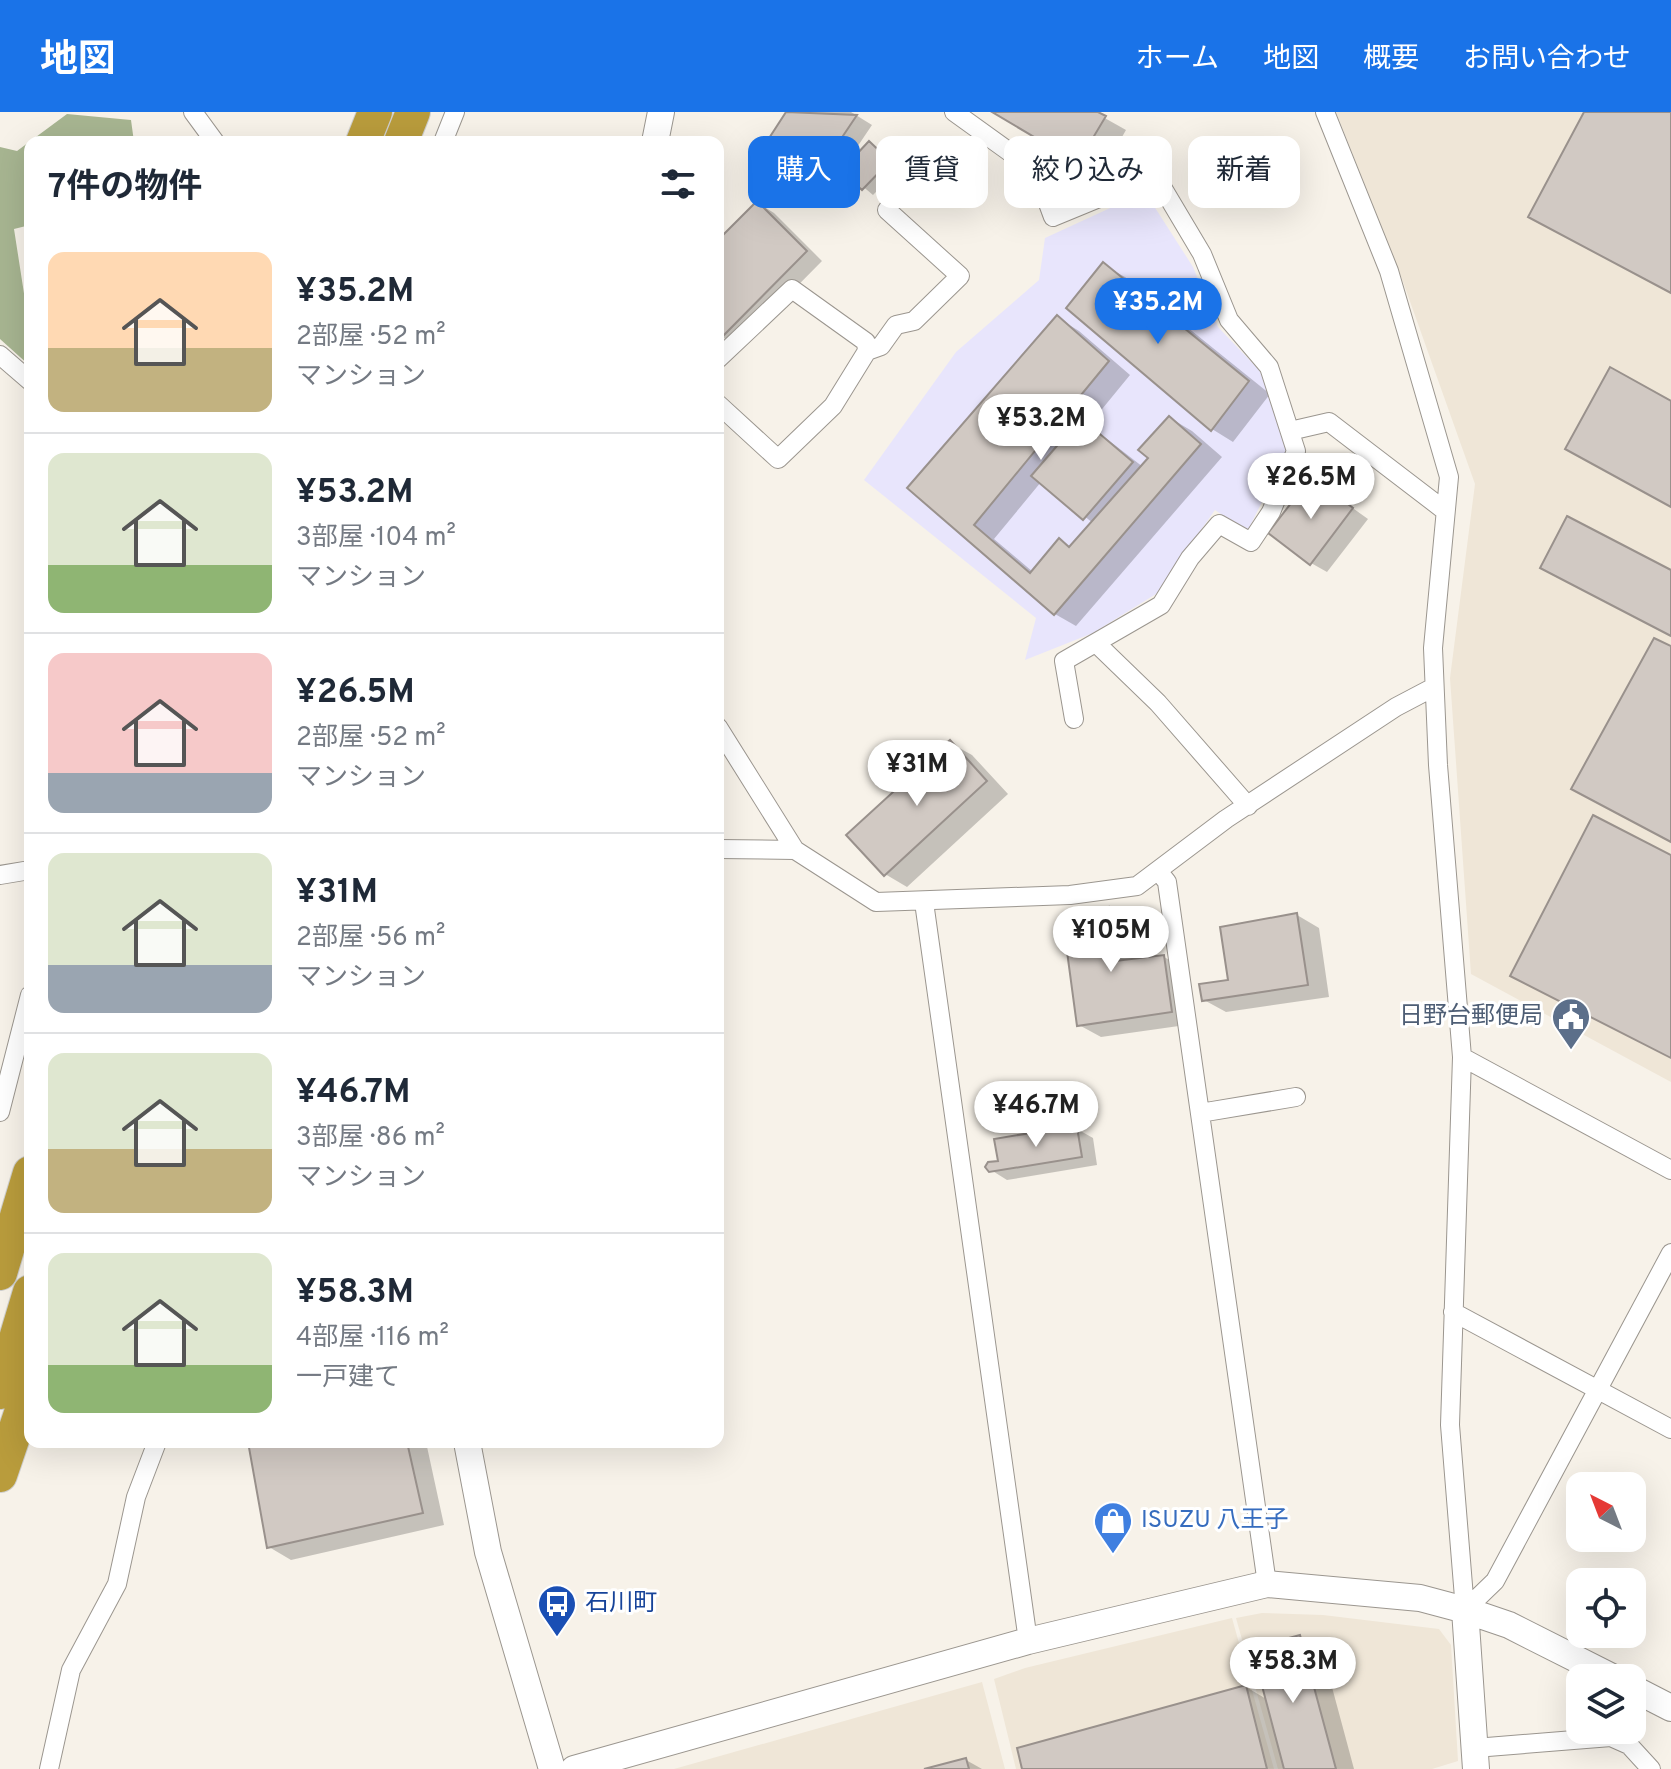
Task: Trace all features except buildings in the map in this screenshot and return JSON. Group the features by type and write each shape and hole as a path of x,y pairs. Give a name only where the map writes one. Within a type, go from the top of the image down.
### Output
{"highway":[{"path":"365,136 375,112"},
{"path":"403,136 413,112"},
{"path":"0,1273 24,1193"},
{"path":"0,1392 24,1312"},
{"path":"0,1475 24,1405"}],"street":[{"path":"192,112 202,136"},
{"path":"192,112 210,136"},
{"path":"445,136 455,112"},
{"path":"656,136 661,112"},
{"path":"954,112 1036,171 1053,217 1155,175 1202,254 1229,320 1269,367 1296,451 1271,512 1251,542 1219,524 1190,558 1161,605 1064,661 1074,719"},
{"path":"1325,112 1389,271 1449,477 1433,648 1462,1057 1450,1425 1476,1758 1611,1737 1629,1745 1651,1769"},
{"path":"867,351 881,346 896,325 914,321 960,276 887,210"},
{"path":"724,353 792,289 866,342 867,351 833,406 778,459 724,410"},
{"path":"0,355 24,376"},
{"path":"1290,431 1329,422 1444,510"},
{"path":"1097,644 1158,703 1248,806"},
{"path":"724,737 795,850 876,902 924,902 1128,889 1159,872 1248,806 1396,707 1434,687"},
{"path":"724,849 795,850"},
{"path":"0,875 24,871"},
{"path":"1159,872 1167,882 1267,1584"},
{"path":"924,902 1028,1641"},
{"path":"0,1112 24,1018"},
{"path":"1462,1057 1671,1170"},
{"path":"1200,1113 1296,1097"},
{"path":"1465,1610 1495,1581 1671,1253"},
{"path":"1453,1312 1671,1429"},
{"path":"49,1769 71,1670 117,1584 136,1497 155,1448"},
{"path":"468,1448 488,1552 552,1769"},
{"path":"574,1769 1028,1641 1267,1584 1420,1598 1509,1625 1586,1664"},
{"path":"1646,1695 1671,1708"}],"shaded area":[{"path":"1336,112 1671,112 1671,1082 1471,974 1450,678 1475,484 1402,279"},
{"path":"1110,208 1155,208 1193,267 1218,327 1260,371 1288,450 1247,532 1215,510 1156,594 1093,633 1025,660 1036,618 864,480 956,352 1039,280 1045,238"},
{"path":"1262,1613 1323,1615 1439,1629 1451,1645 1458,1761 1432,1769 1278,1769 1236,1618"},
{"path":"1232,1618 1274,1769 1016,1769 994,1679 1025,1668"},
{"path":"982,1682 1005,1769 674,1769"}],"green space":[{"path":"67,114 131,120 133,136 37,136"},
{"path":"24,146 24,226 14,229 24,293 24,361 0,339 0,147 17,151"}],"place":[{"name":"日野台郵便局","path":"1571,1051"},
{"name":"ISUZU 八王子","path":"1113,1555"},
{"name":"石川町","path":"557,1638"}]}
